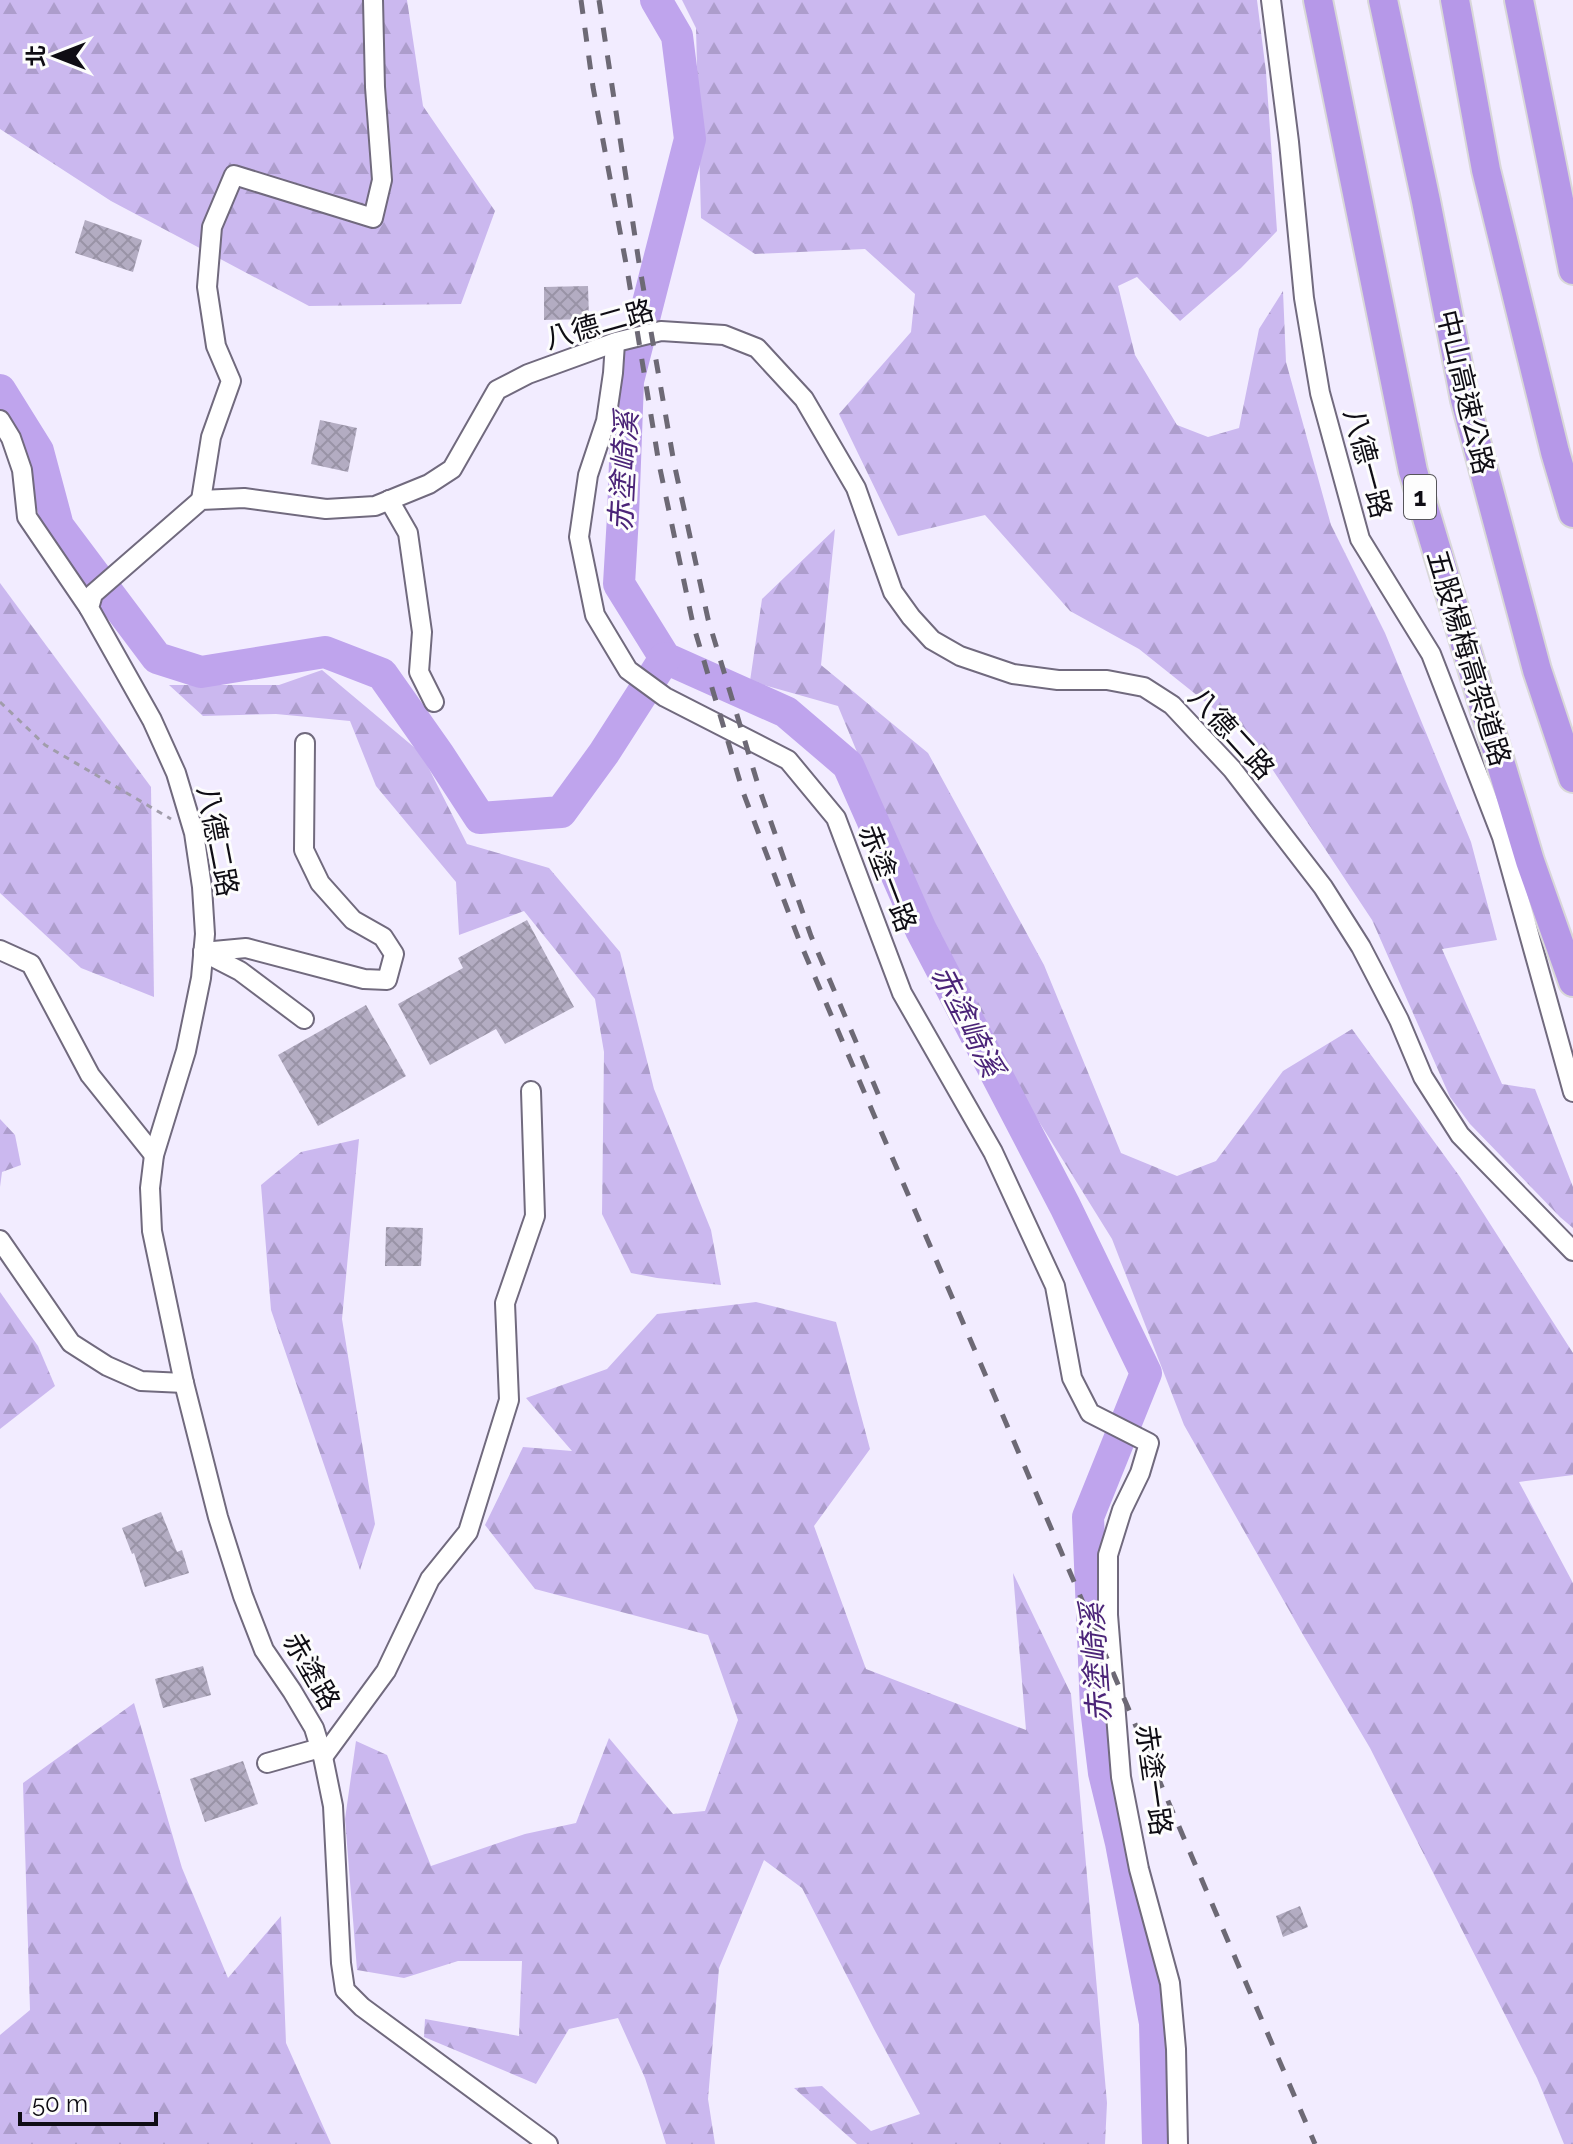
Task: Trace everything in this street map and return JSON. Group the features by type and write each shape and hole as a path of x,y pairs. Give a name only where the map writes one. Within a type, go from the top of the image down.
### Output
{"highway":[{"name":"五股楊梅高架道路","path":"1318,0 1413,471 1530,861 1573,982"},
{"name":"中山高速公路","path":"1383,0 1465,400 1537,670 1573,778"},
{"path":"1455,0 1486,170 1555,452 1573,513"},
{"path":"1519,0 1573,270"}],"street":[{"path":"91,601 127,562 201,500 211,437 231,381 216,346 207,287 212,227 234,175 373,218 382,180 373,0"},
{"name":"八德一路","path":"1271,0 1304,298 1320,393 1360,539 1437,668 1502,837 1573,1092"},
{"name":"八德二路","path":"201,500 244,498 326,509 375,506 429,484 452,469 497,390 528,374 616,342 661,331 724,335 757,348 804,399 856,488 893,592 932,640 960,656 1013,674 1058,680 1107,680 1144,687 1172,705 1232,769 1323,887 1361,947 1399,1020 1423,1077 1460,1135 1573,1251"},
{"name":"赤塗一路","path":"616,342 606,421 588,475 579,537 595,615 628,670 665,697 788,760 836,818 902,993 993,1152 1055,1286 1072,1378 1090,1413 1149,1443 1108,1555 1108,1615 1121,1777 1139,1869 1170,1983 1176,2049 1178,2144"},
{"name":"八德二路","path":"0,420 11,438 22,470 27,517 91,601 176,773 194,833 205,934 201,978 186,1051 154,1155 150,1188 152,1231 184,1383"},
{"path":"389,500 408,533 422,632 419,672 434,702"},
{"path":"203,952 246,948 364,979 387,980 394,954 383,937 353,920 320,883 304,850 305,743"},
{"path":"0,950 31,964 90,1075 154,1155"},
{"path":"203,952 240,971 304,1019"},
{"path":"267,1763 322,1752 386,1671 430,1579 468,1532 509,1400 505,1303 535,1216 531,1091"},
{"path":"0,1240 71,1343 107,1366 141,1381 184,1383"},
{"name":"赤塗路","path":"184,1383 218,1517 243,1596 264,1650 314,1728 322,1752 333,1806 345,1990 362,2007 548,2144"}],"path":[{"path":"0,702 45,745 194,833"}],"green space":[{"path":"0,0 407,0 423,106 495,211 461,304 309,306 111,201 0,129"},
{"path":"682,0 1257,0 1266,72 1277,231 1241,268 1180,321 1137,277 1118,286 1135,355 1177,425 1208,437 1239,428 1259,329 1283,291 1286,362 1331,525 1385,633 1471,842 1497,940 1442,949 1502,1084 1535,1089 1573,1187 1573,1228 1470,1124 1450,1097 1372,920 1253,740 1139,649 1070,611 985,515 898,536 839,414 911,332 915,294 865,249 755,254 701,218 696,28"},
{"path":"835,529 821,665 928,753 1044,965 1121,1153 1177,1176 1216,1161 1283,1071 1352,1029 1460,1177 1573,1353 1573,1475 1519,1482 1573,1583 1573,2144 1564,2144 1537,2078 1370,1748 1184,1425 1112,1239 952,982 838,706 750,681 762,599"},
{"path":"0,583 151,787 154,997 81,968 0,893"},
{"path":"322,670 421,753 467,844 549,868 620,952 654,1089 711,1230 721,1285 631,1273 602,1214 604,1052 595,999 524,911 459,935 456,882 376,786 350,721 276,714 203,716 169,685 279,685"},
{"path":"0,1119 15,1135 21,1165 2,1172 0,1187"},
{"path":"359,1139 342,1319 375,1524 360,1570 271,1310 261,1185 301,1152"},
{"path":"0,1292 38,1346 55,1386 0,1429"},
{"path":"756,1302 836,1322 870,1449 814,1526 866,1669 1026,1730 1013,1573 1071,1694 1107,2103 1105,2144 857,2144 794,2088 822,2086 871,2131 920,2114 802,1888 764,1860 719,1968 708,2099 715,2144 666,2144 645,2078 618,2018 569,2029 536,2084 424,2037 425,2019 519,2036 522,1961 458,1961 404,1978 357,1970 345,1819 356,1741 387,1755 431,1866 525,1834 576,1823 609,1738 673,1814 705,1811 738,1720 708,1635 535,1589 485,1525 523,1447 572,1451 526,1398 607,1369 657,1314"},
{"path":"134,1703 182,1868 228,1978 281,1916 286,2043 331,2144 0,2144 0,2035 30,2010 23,1783"}],"building":[{"path":"85,220 142,240 133,272 75,253"},
{"path":"588,286 589,319 544,320 544,287"},
{"path":"320,420 357,428 348,472 311,464"},
{"path":"527,920 574,1007 505,1044 496,1029 430,1065 398,1004 463,968 458,958"},
{"path":"366,1005 406,1076 318,1126 278,1055"},
{"path":"386,1227 423,1228 421,1266 385,1266"},
{"path":"161,1512 177,1552 182,1550 189,1573 145,1587 122,1528"},
{"path":"203,1666 211,1695 163,1708 155,1679"},
{"path":"243,1761 258,1804 205,1822 190,1779"},
{"path":"1300,1906 1308,1927 1283,1937 1276,1916"}],"waterway":[{"name":"赤塗崎溪","path":"656,0 677,36 690,139 628,381 619,584 665,658 786,712 848,765 921,930 1065,1206 1146,1373 1088,1517 1096,1708 1104,1773 1121,1843 1155,2023 1158,2144"},
{"path":"0,390 38,451 58,526 157,658 201,672 325,652 382,674 480,818 561,812 604,753 665,658"}],"railway":[{"path":"581,0 593,87 659,464 693,624 743,792 799,940 1315,2144"},
{"path":"599,0 639,263 674,463 708,619 759,788 811,936 879,1096"}]}
